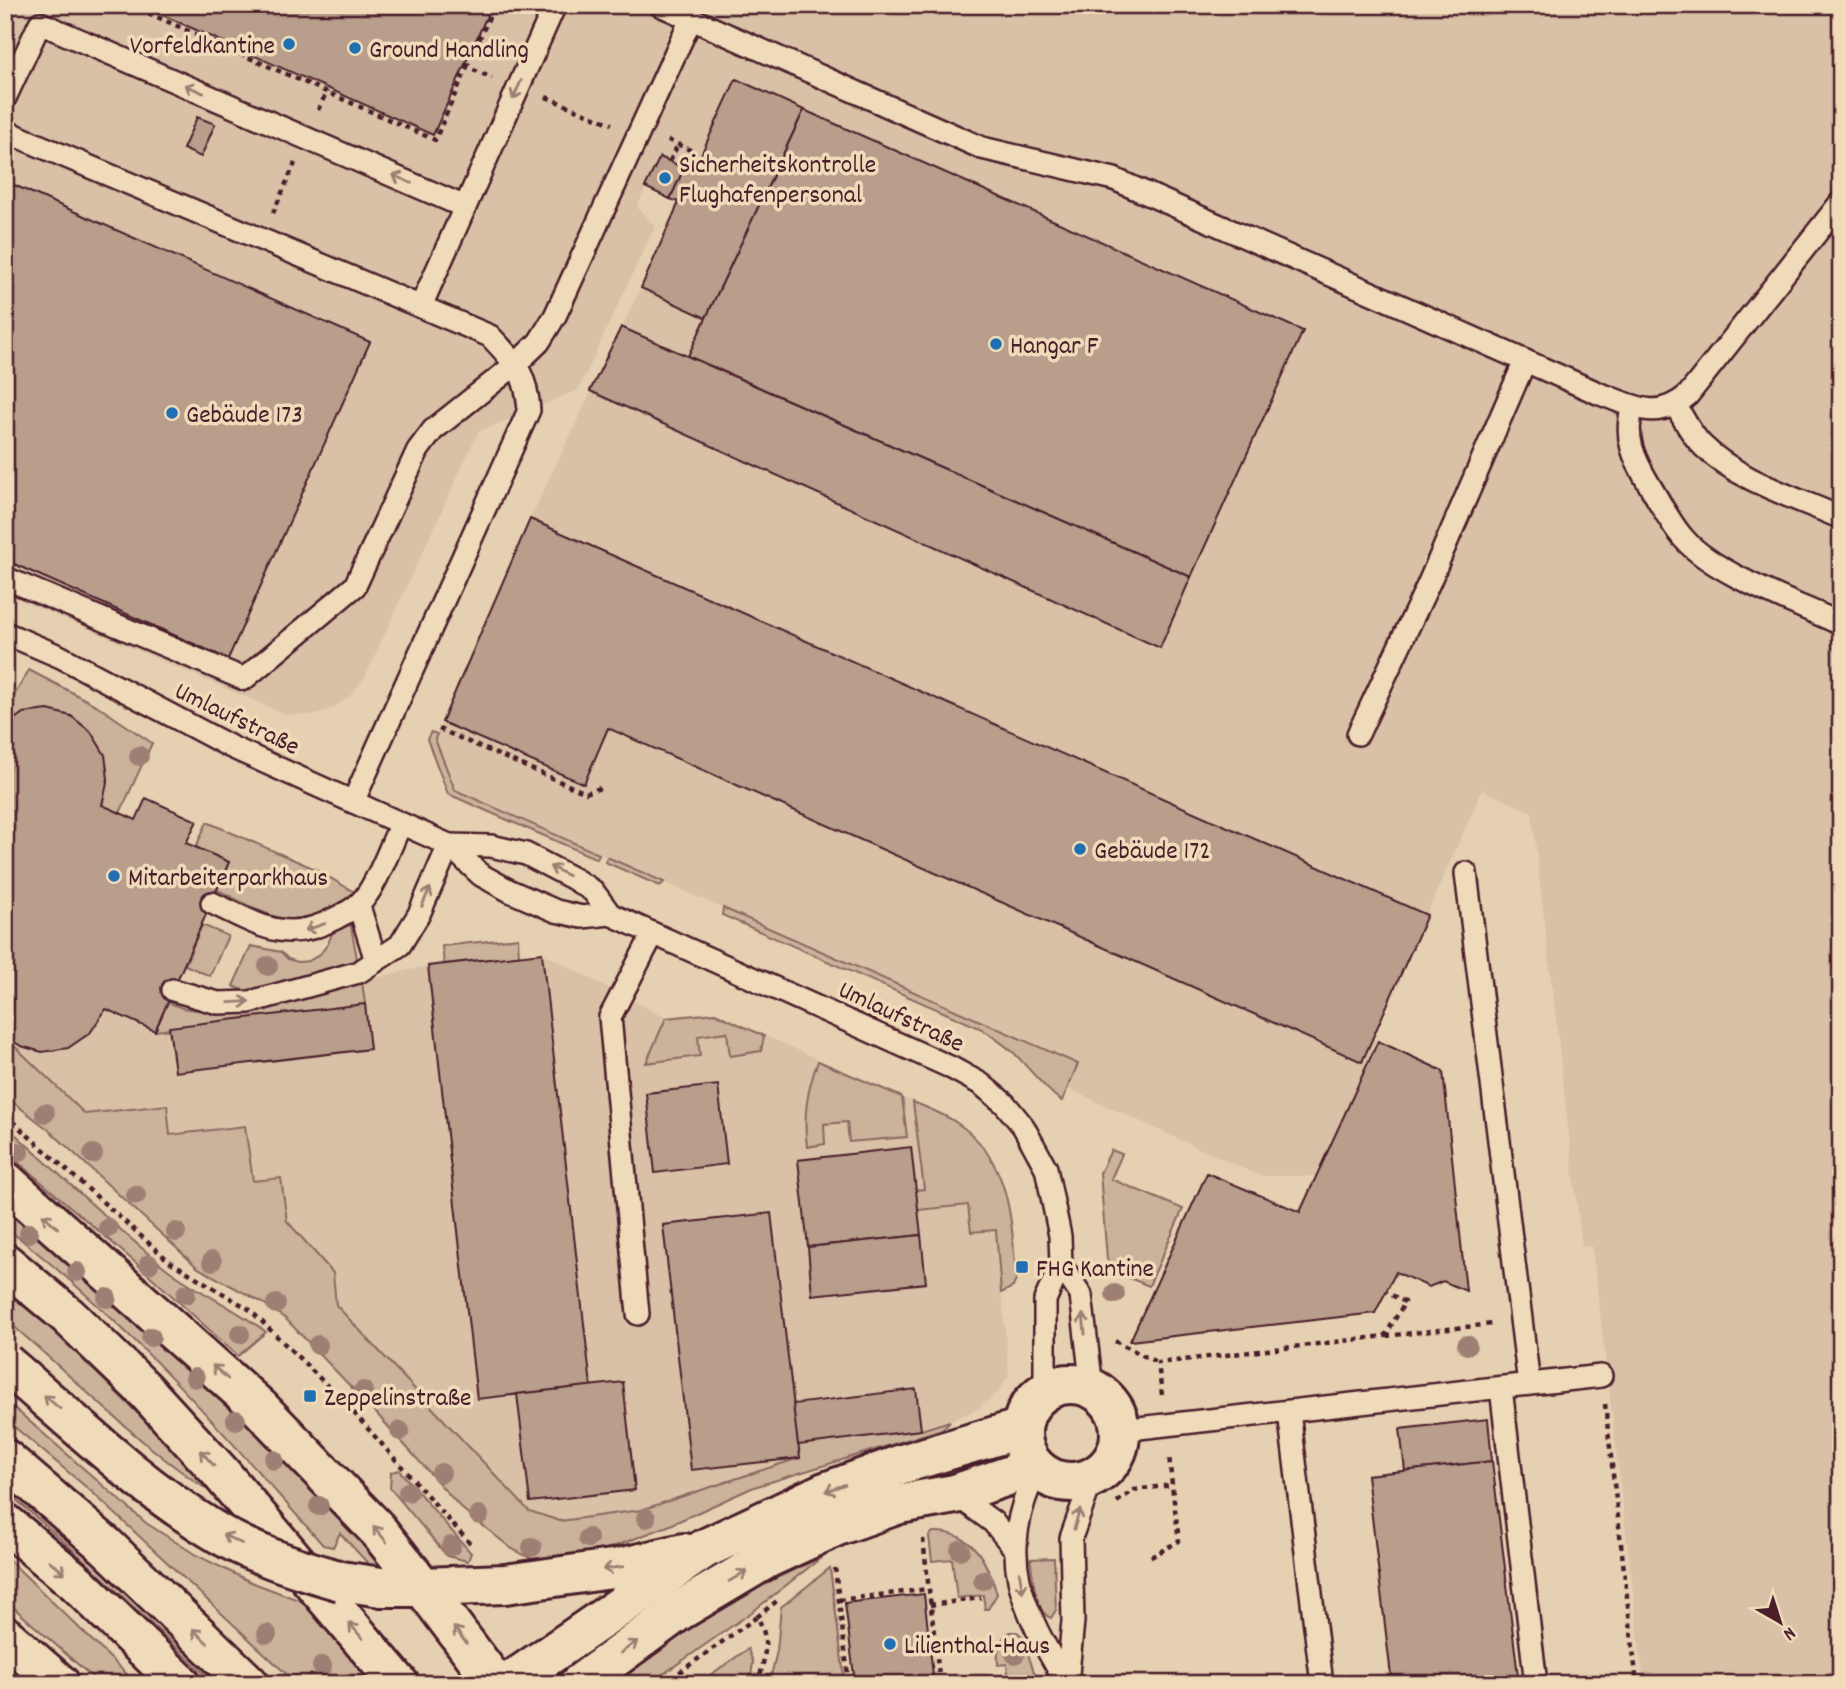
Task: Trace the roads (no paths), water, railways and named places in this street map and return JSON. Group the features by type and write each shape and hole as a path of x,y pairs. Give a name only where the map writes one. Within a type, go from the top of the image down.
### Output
{"main road":[{"path":"5,1181 260,1408 376,1528 496,1684"},
{"path":"5,1263 67,1315 144,1389 229,1483 399,1684"},
{"path":"5,1363 164,1498 211,1529 303,1570 341,1581 381,1587 505,1584 619,1568 704,1549"},
{"path":"1076,1384 1092,1388 1107,1398 1117,1413 1121,1430 1119,1450 1108,1467 1103,1491 1047,1477 1036,1468 1022,1442 1026,1413 1045,1391 1060,1385 1076,1384"},
{"path":"507,1684 704,1549 825,1492 899,1465 1022,1428"},
{"path":"5,1459 107,1546 249,1684"},
{"path":"579,1684 679,1611 768,1558 837,1526 899,1504 955,1494 1036,1468"},
{"path":"5,1523 76,1583 181,1684"},
{"path":"5,1636 60,1684"}],"lane":[{"path":"421,306 555,5"},
{"path":"660,5 982,148 1114,179 1600,394 1649,411 1661,411 1676,406 1688,395 1841,202"},
{"path":"5,578 244,679 355,586 418,450 433,430 516,364 539,342 555,316 691,19"},
{"path":"5,98 40,23 465,207"},
{"path":"5,131 490,336 516,364 527,384 529,410 353,802"},
{"path":"1358,734 1428,585 1525,361"},
{"path":"1633,405 1628,421 1633,455 1686,542 1733,574 1841,624"},
{"path":"1676,406 1702,445 1722,461 1747,476 1841,518"},
{"name":"Umlaufstraße","path":"5,633 61,657 231,747 449,845 481,875 556,911 582,917 610,914"},
{"path":"212,903 264,927 290,933 314,929 359,905 369,891 401,824"},
{"path":"173,990 218,1003 250,1002 359,972 400,945 419,914 449,845"},
{"name":"Umlaufstraße","path":"449,845 491,846 526,854 593,891 610,914 950,1066 1005,1104 1023,1126 1046,1168 1054,1199 1060,1265 1045,1300 1045,1391"},
{"path":"1465,873 1529,1384"},
{"path":"359,905 376,961"},
{"path":"638,1314 610,1017 653,934"},
{"name":"Umlaufstraße","path":"1060,1265 1081,1295 1092,1388"},
{"path":"1121,1430 1601,1376"},
{"path":"1501,1388 1499,1439 1536,1684"},
{"path":"1289,1412 1322,1684"},
{"path":"1036,1468 1018,1516 1015,1549 1025,1604 1035,1629 1067,1684 1073,1621 1071,1538 1103,1491"},
{"path":"955,1494 993,1522 1015,1549"}],"place":[{"name":"Vorfeldkantine","path":"289,44"},
{"name":"Ground Handling","path":"355,48"},
{"name":"Sicherheitskontrolle Flughafenpersonal","path":"665,178"},
{"name":"Hangar F","path":"996,344"},
{"name":"Gebäude 173","path":"172,413"},
{"name":"Gebäude 172","path":"1080,849"},
{"name":"Mitarbeiterparkhaus","path":"114,876"},
{"name":"FHG Kantine","path":"1022,1267"},
{"name":"Zeppelinstraße","path":"310,1396"},
{"name":"Lilienthal-Haus","path":"890,1644"}]}
